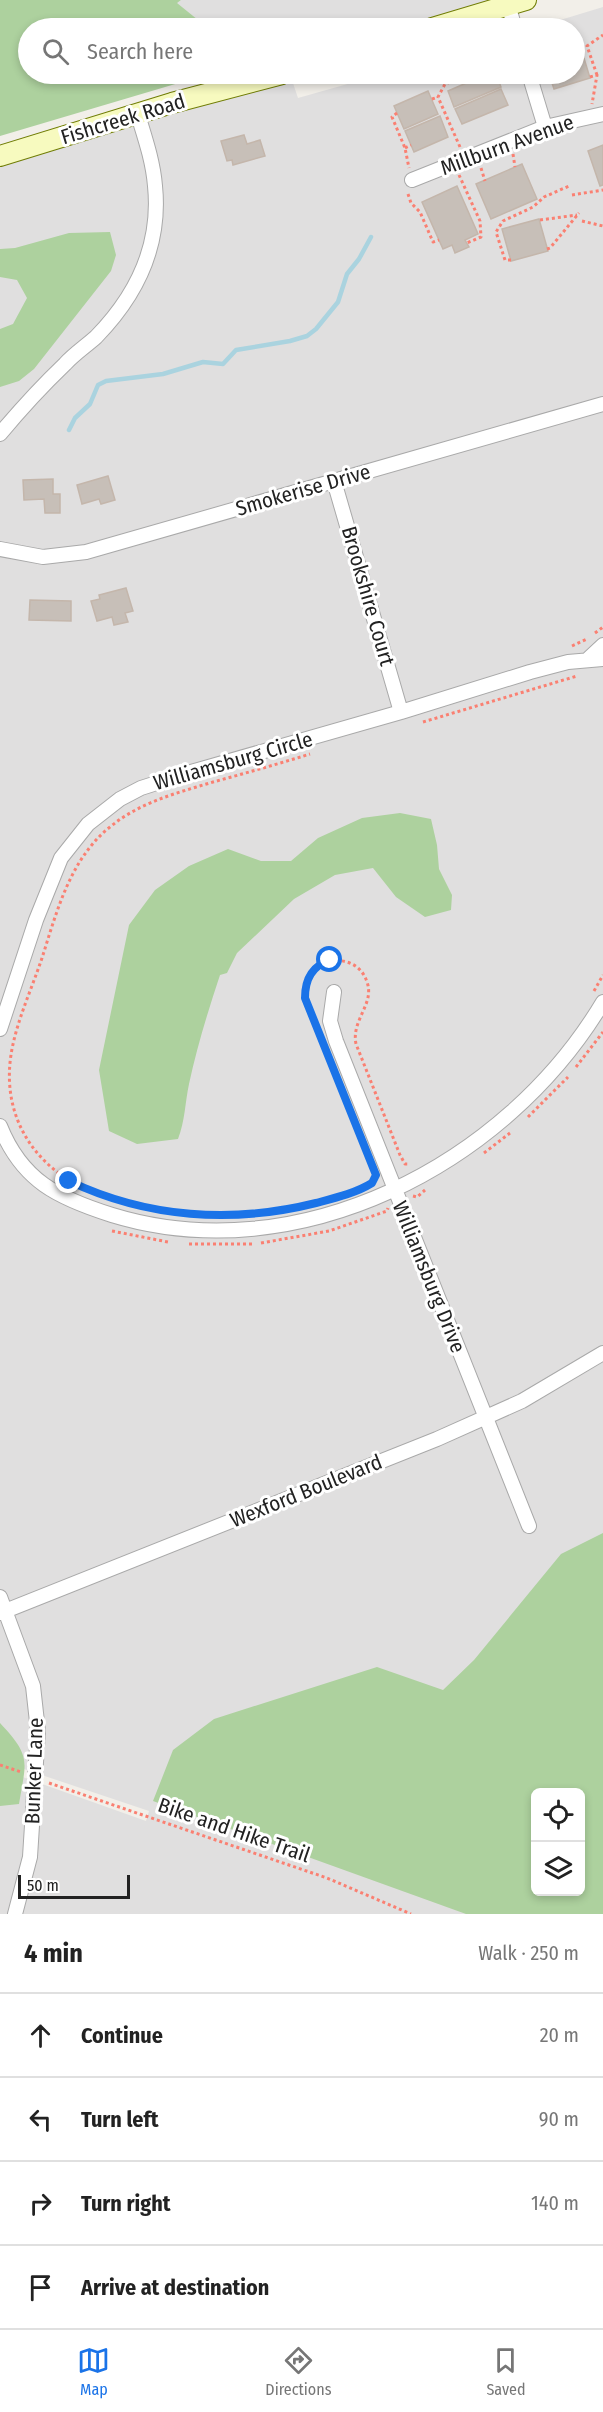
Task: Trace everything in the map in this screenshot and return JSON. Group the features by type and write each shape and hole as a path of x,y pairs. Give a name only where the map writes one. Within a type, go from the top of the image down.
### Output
{"main road":[{"path":"466,18 517,3"},
{"name":"Fishcreek Road","path":"0,156 247,84"}],"street":[{"path":"516,18 517,3"},
{"path":"532,84 544,127"},
{"name":"Millburn Avenue","path":"410,187 459,161 544,127 598,114"},
{"path":"0,435 59,370 96,336 122,307 135,288 147,262 153,241 156,207 151,162 138,115"},
{"name":"Smokerise Drive","path":"0,549 43,557 86,552 603,404"},
{"name":"Brookshire Court","path":"334,481 401,712"},
{"path":"588,659 603,645"},
{"name":"Williamsburg Circle","path":"0,1029 54,874 73,842 100,813 120,799 141,788 530,672 588,659 603,659"},
{"name":"Williamsburg Drive","path":"334,992 330,1021 336,1041 529,1526"},
{"path":"0,1126 11,1149 26,1168 57,1195 78,1204 137,1223 198,1231 253,1230 286,1226 320,1218 395,1190 467,1146 513,1111 542,1083 572,1048 597,1000"},
{"name":"Wexford Boulevard","path":"3,1611 437,1439 522,1401 603,1353"},
{"name":"Bunker Lane","path":"0,1597 3,1611 33,1686 38,1731 30,1857 15,1914"}],"path":[{"path":"598,114 592,96 597,75 587,46 603,36"},
{"path":"590,77 597,75"},
{"path":"432,99 438,97 445,84"},
{"path":"438,97 452,129 459,161 480,221 481,237 467,243"},
{"path":"397,113 392,117 405,148 411,203 420,212 433,242 439,240"},
{"path":"446,132 452,129"},
{"path":"405,148 411,145"},
{"path":"511,260 505,260 496,232 503,221 533,207 544,197 568,186"},
{"path":"572,195 603,190"},
{"path":"531,202 533,207"},
{"path":"420,212 426,210"},
{"path":"540,220 578,214 547,249"},
{"path":"501,215 503,221"},
{"path":"474,224 480,221"},
{"path":"582,221 603,226"},
{"path":"412,725 580,676"},
{"path":"86,1190 51,1169 36,1154 22,1134 9,1088 9,1066 16,1033 69,882 93,842 140,806 314,753"},
{"path":"317,1029 305,998 308,977 322,963 330,960 351,963 360,969 369,986 367,1002 355,1026 356,1044 400,1155 405,1164 412,1163"},
{"path":"597,1000 603,975"},
{"path":"0,1765 27,1773"},
{"name":"Bike and Hike Trail","path":"44,1782 327,1878 411,1914"}],"shaded area":[{"path":"181,0 526,0 464,18 195,18 176,3"},
{"path":"603,7 603,1914 0,1914 0,1769 146,1821 149,1811 0,1761 0,156 240,84 293,84 298,98 348,84 585,84 585,18 567,18"}],"green space":[{"path":"0,0 181,0 177,3 196,18 18,18 18,84 175,84 0,136"},
{"path":"110,232 116,255 111,271 34,369 19,381 0,387 0,329 13,324 27,298 17,280 0,277 0,249 15,248 69,233"},
{"path":"400,813 431,819 437,845 439,869 452,895 451,910 425,917 396,897 373,868 335,875 294,899 237,953 227,973 220,975 196,1056 178,1139 137,1144 109,1131 99,1070 129,925 155,890 189,866 228,849 261,861 291,861 318,838 362,818"},
{"path":"603,1533 603,1914 466,1914 153,1801 173,1750 214,1719 377,1667 443,1690 474,1660 561,1554"},
{"path":"0,1723 17,1744 24,1760 25,1768 19,1804 0,1806"}],"building":[{"path":"585,62 590,78 585,80"},
{"path":"464,84 500,84 501,87 454,107 448,91"},
{"path":"552,84 570,84 554,89"},
{"path":"501,89 508,105 462,124 455,109"},
{"path":"428,91 438,114 404,129 394,106"},
{"path":"440,116 448,137 414,152 405,131"},
{"path":"244,135 247,144 260,140 265,156 233,165 232,160 227,161 221,141"},
{"path":"603,145 603,185 600,186 588,151"},
{"path":"522,164 537,199 491,219 476,184"},
{"path":"457,186 478,234 465,240 469,247 455,253 452,245 443,249 422,202"},
{"path":"539,219 548,251 511,261 502,229"},
{"path":"108,476 115,500 101,504 99,499 82,504 77,485"},
{"path":"53,479 53,494 60,494 60,513 45,513 44,499 24,500 23,480"},
{"path":"126,588 133,611 125,613 128,622 114,625 112,617 97,621 91,601 100,599 99,595"},
{"path":"30,600 71,601 71,621 29,620"}],"waterway":[{"path":"69,430 75,418 90,404 98,385 106,381 163,374 203,362 223,364 236,350 307,336 316,329 338,302 347,274 359,259 371,237"}],"route":[{"path":"69,1181 95,1194 141,1208 218,1216 272,1213 305,1206 372,1183 376,1175 305,998 308,977 322,963 330,960"}]}
